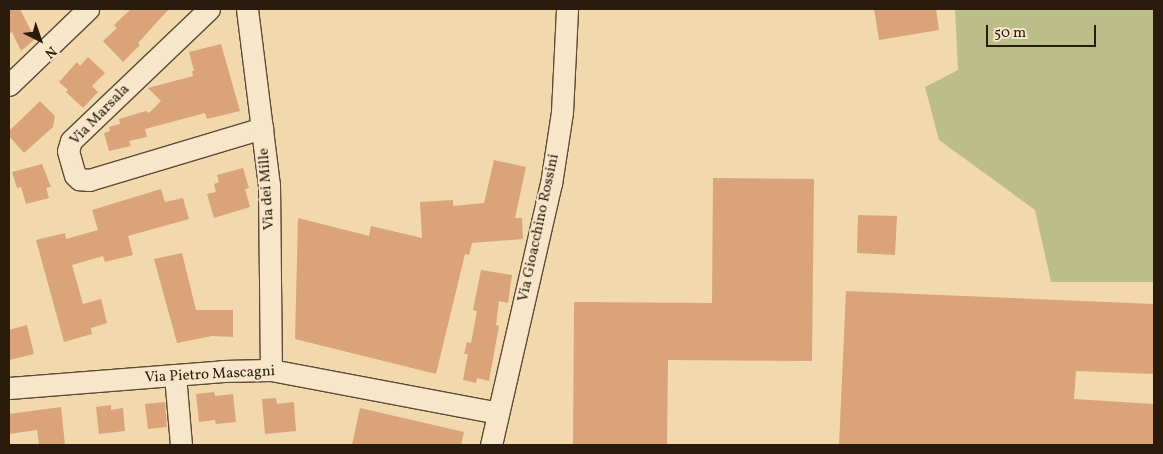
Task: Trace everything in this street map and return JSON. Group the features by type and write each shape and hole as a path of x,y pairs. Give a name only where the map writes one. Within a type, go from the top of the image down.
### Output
{"street":[{"path":"9,85 88,9"},
{"name":"Via Marsala","path":"209,9 71,141 68,151 75,175 78,179 89,180 262,128"},
{"name":"Via dei Mille","path":"247,9 267,158 271,226 271,370"},
{"name":"Via Gioacchino Rossini","path":"491,445 551,184 562,112 568,9"},
{"name":"Via Pietro Mascagni","path":"9,388 175,375 271,370 498,413"},
{"path":"175,375 181,445"}],"green space":[{"path":"955,9 1154,9 1154,282 1051,282 1035,210 939,140 925,87 958,70"}],"building":[{"path":"9,9 20,9 35,39 21,51 12,32 9,34"},
{"path":"131,9 169,9 138,43 140,45 123,62 103,41 117,28 114,25"},
{"path":"874,9 936,9 939,30 879,40"},
{"path":"221,44 240,111 207,119 205,113 145,129 147,137 129,141 131,146 109,151 104,133 110,131 109,127 120,124 119,119 146,111 149,113 161,101 148,88 193,76 192,71 194,71 189,52"},
{"path":"88,57 105,73 92,86 98,92 83,108 66,92 68,90 59,82 77,62 80,66"},
{"path":"40,101 55,116 53,127 24,153 9,136 9,131"},
{"path":"494,160 526,167 515,218 522,218 523,239 472,243 469,255 465,254 436,374 295,339 298,218 369,236 371,226 422,238 420,202 453,200 453,206 484,203"},
{"path":"42,164 51,187 46,188 49,198 26,204 21,187 17,188 12,172"},
{"path":"243,168 249,188 245,189 250,207 214,218 207,194 216,192 214,184 219,182 217,175"},
{"path":"713,178 814,179 812,361 668,360 667,445 573,445 574,302 712,303"},
{"path":"161,189 165,202 183,198 189,219 128,236 133,255 105,262 103,256 72,265 83,304 101,299 107,323 91,328 92,334 64,342 36,240 65,233 66,239 98,230 92,210"},
{"path":"858,215 897,216 895,255 857,253"},
{"path":"182,253 196,310 233,310 233,337 212,336 177,343 154,259"},
{"path":"481,270 512,275 508,303 499,301 496,325 499,326 489,381 477,378 476,383 463,380 468,354 464,354 467,342 471,343 477,311 473,310"},
{"path":"846,291 1154,304 1154,374 1076,371 1074,399 1154,404 1154,445 839,445"},
{"path":"27,325 34,354 9,360 9,330"},
{"path":"214,392 215,396 233,394 236,422 216,424 215,420 199,422 196,394"},
{"path":"276,398 277,404 294,402 296,431 265,434 262,399"},
{"path":"165,402 167,427 148,429 145,404"},
{"path":"111,405 111,410 123,408 125,431 99,434 96,407"},
{"path":"61,407 65,445 39,445 37,430 9,434 9,414"},
{"path":"360,408 464,432 461,445 352,445"}]}
